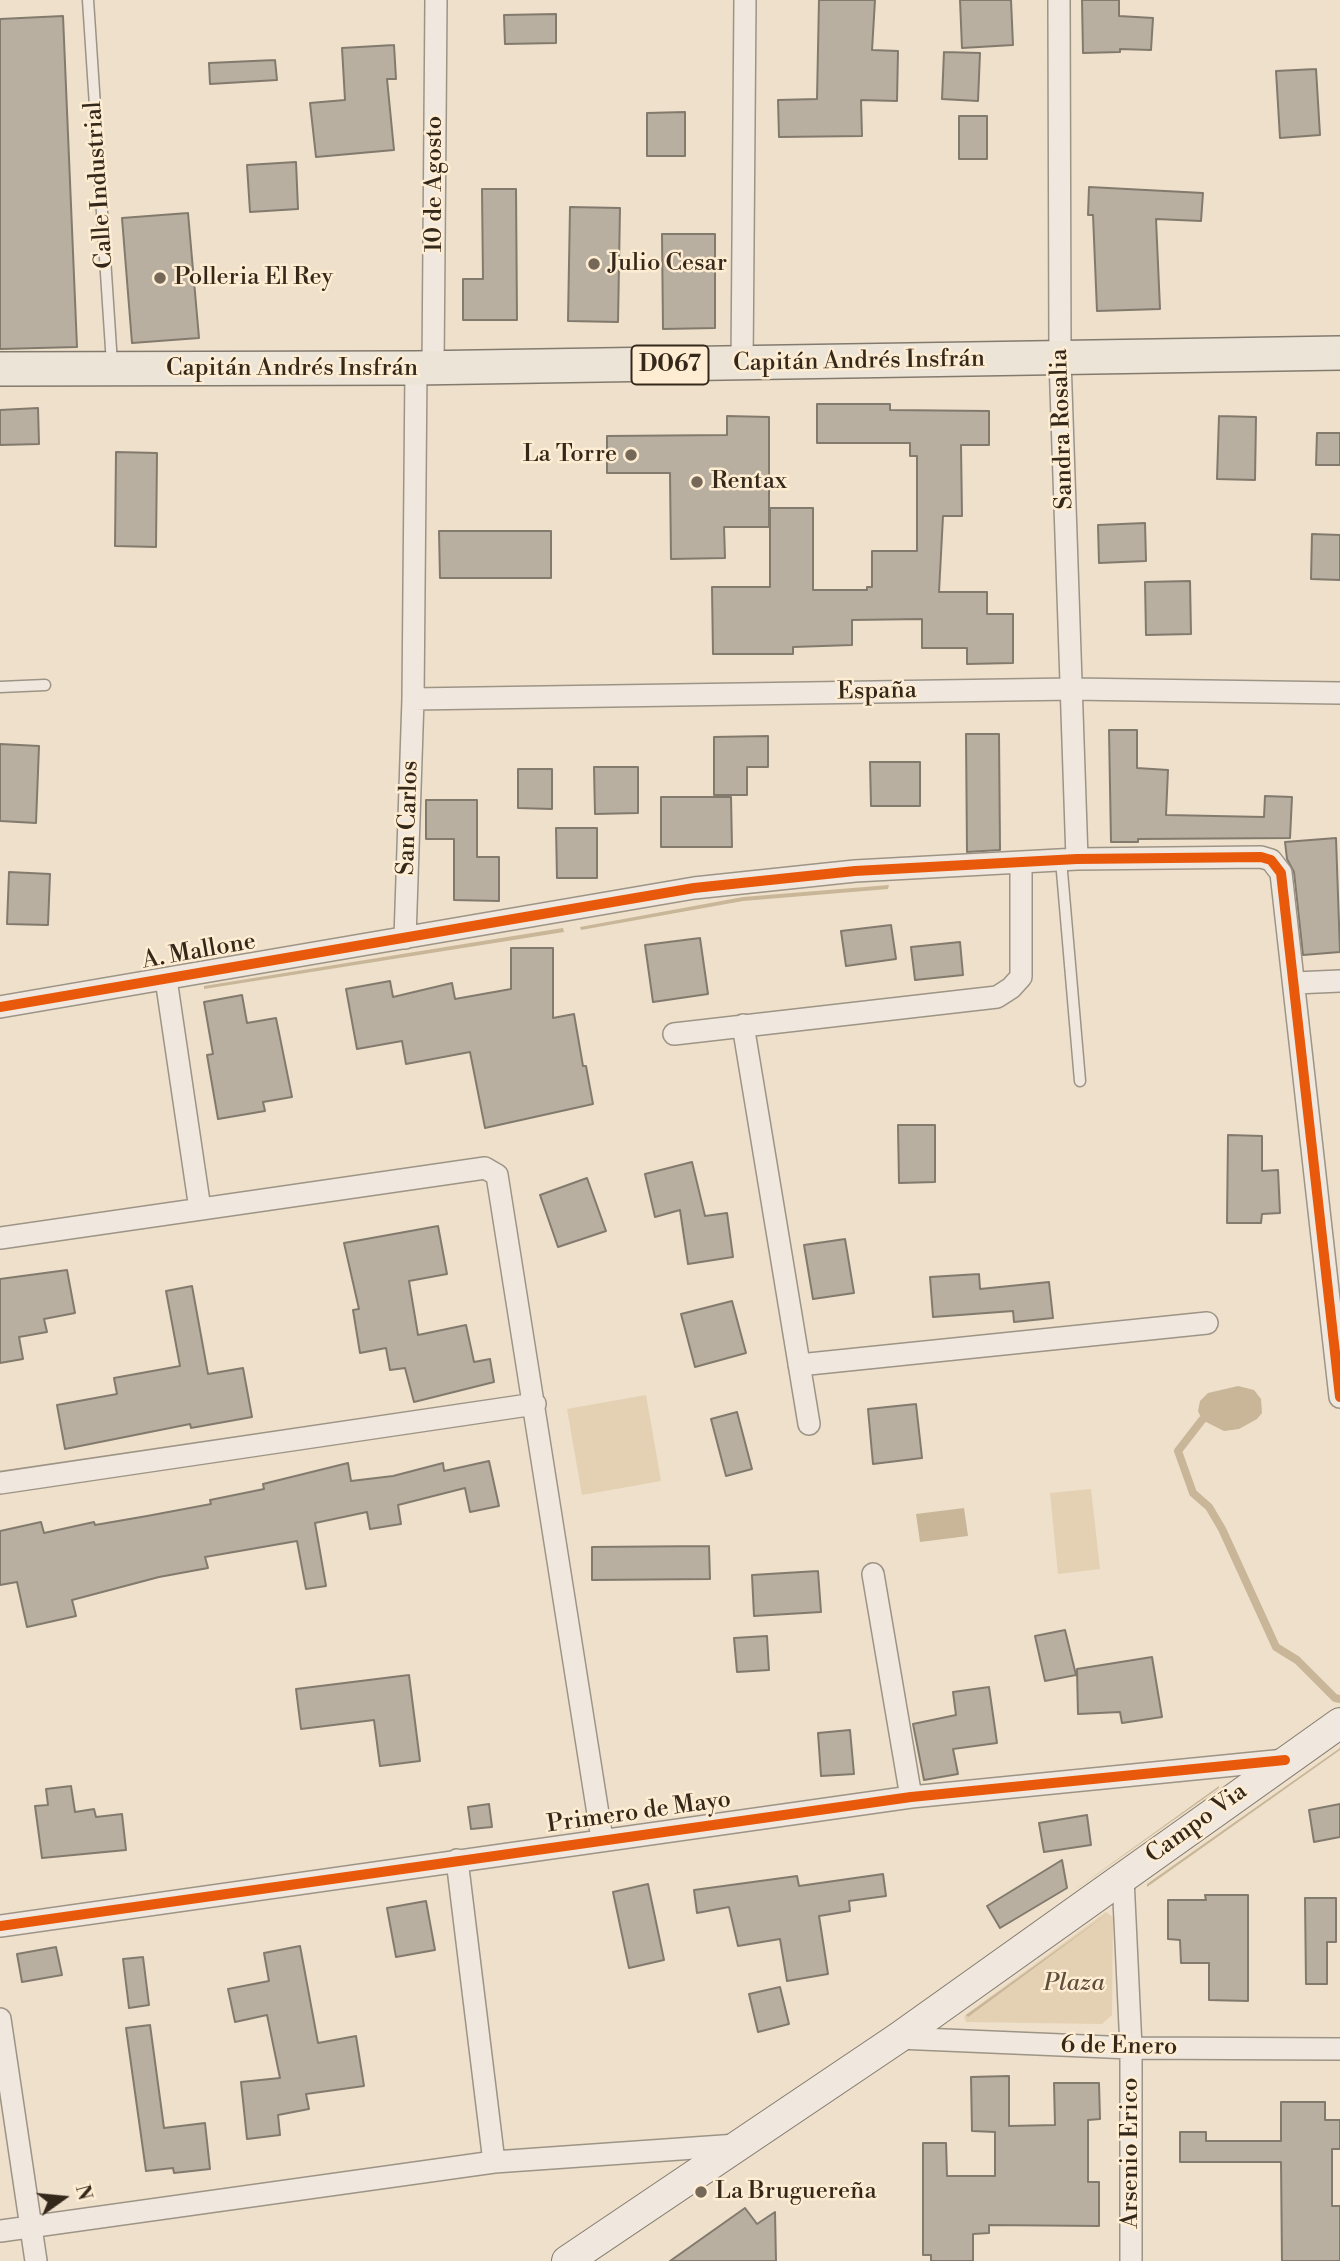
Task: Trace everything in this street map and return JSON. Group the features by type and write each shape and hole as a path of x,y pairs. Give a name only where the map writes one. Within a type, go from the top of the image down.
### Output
{"main road":[{"name":"Capitán Andrés Insfrán","path":"0,369 112,371 425,368 1340,353"}],"street":[{"name":"10 de Agosto","path":"413,699 436,0"},
{"path":"742,364 745,0"},
{"name":"Sandra Rosalia","path":"1059,0 1060,359 1072,689 1069,859"},
{"name":"España","path":"413,699 1072,689 1340,693"},
{"name":"San Carlos","path":"405,938 413,699"},
{"name":"A. Mallone","path":"0,1007 694,888 855,871 1069,859 1261,857 1271,860 1281,873 1295,983"},
{"path":"674,1034 997,997 1021,977 1021,862"},
{"path":"166,979 200,1209"},
{"path":"1340,981 1295,983 1336,1318 1340,1397"},
{"path":"743,1025 809,1424"},
{"path":"0,1238 485,1168 493,1171 499,1180 602,1839"},
{"path":"799,1365 1207,1324"},
{"path":"0,1483 535,1404"},
{"path":"873,1574 911,1797"},
{"name":"Campo Via","path":"567,2261 898,2038 1340,1723"},
{"name":"Primero de Mayo","path":"0,1926 911,1797 1285,1760"},
{"path":"457,1860 494,2162"},
{"name":"Arsenio Erico","path":"1123,1878 1131,2048 1131,2261"},
{"path":"0,2019 36,2261"},
{"name":"6 de Enero","path":"898,2038 1131,2048 1340,2049"},
{"path":"0,2231 494,2162 737,2145"}],"lane":[{"name":"Calle Industrial","path":"88,0 112,371"},
{"path":"0,687 46,685"},
{"path":"1069,859 1080,1082"}],"green space":[{"path":"646,1395 661,1481 582,1495 567,1409"},
{"path":"1091,1489 1100,1569 1058,1574 1050,1493"},
{"name":"Plaza","path":"1106,1912 1113,1917 1112,2015 1102,2024 966,2022 964,2016"}],"shaded area":[{"path":"889,885 888,889 743,901 581,930 580,927 743,897"},
{"path":"563,928 564,932 204,989 204,986"},
{"path":"1238,1386 1254,1390 1261,1399 1262,1413 1257,1419 1239,1429 1224,1431 1202,1420 1198,1411 1200,1401 1208,1393"},
{"path":"964,1508 968,1536 920,1542 916,1514"},
{"path":"1340,1750 1147,1887 1147,1884"},
{"path":"1219,1786 1219,1788 1069,1894"},
{"path":"1110,1912 968,2017 966,2015"}],"building":[{"path":"819,0 875,0 872,50 898,51 897,101 861,100 862,136 779,137 778,100 817,99"},
{"path":"960,0 1011,0 1013,45 962,48"},
{"path":"1082,0 1119,0 1119,16 1153,18 1151,50 1120,49 1120,52 1083,53"},
{"path":"556,14 556,43 505,44 504,15"},
{"path":"63,16 77,347 0,349 0,19"},
{"path":"394,45 396,79 387,79 394,150 316,157 310,103 345,100 342,48"},
{"path":"944,52 980,53 978,101 942,99"},
{"path":"275,60 277,80 210,84 209,63"},
{"path":"1316,69 1320,135 1280,138 1276,71"},
{"path":"685,112 685,156 647,156 647,113"},
{"path":"959,116 987,116 987,159 959,159"},
{"path":"296,162 298,209 250,212 247,165"},
{"path":"1089,187 1203,193 1201,221 1156,219 1160,309 1097,311 1093,215 1088,215"},
{"path":"482,189 516,189 517,320 463,320 463,279 483,279"},
{"name":"Julio Cesar","path":"570,207 620,208 618,322 568,321"},
{"name":"Polleria El Rey","path":"188,213 199,338 132,343 122,218"},
{"path":"662,234 715,234 715,328 663,329"},
{"path":"817,404 890,404 890,410 989,411 989,445 961,445 962,516 943,516 939,592 987,592 987,614 1013,614 1013,663 967,664 967,648 922,648 922,619 852,620 852,645 793,647 793,654 713,654 712,587 770,587 770,508 813,508 813,590 867,590 867,587 872,587 872,551 917,551 917,456 910,456 910,443 817,443"},
{"path":"38,408 39,444 0,445 0,410"},
{"path":"727,416 769,417 769,527 724,527 725,558 671,559 670,473 607,473 607,436 727,435"},
{"path":"1219,416 1256,417 1255,480 1217,479"},
{"path":"1317,433 1340,433 1340,465 1316,465"},
{"path":"116,452 157,453 156,547 115,546"},
{"path":"1145,523 1146,561 1099,563 1098,525"},
{"path":"439,531 551,531 551,578 440,578"},
{"path":"1312,534 1340,535 1340,580 1311,579"},
{"path":"1190,581 1191,634 1146,635 1145,582"},
{"path":"1109,730 1137,730 1137,768 1168,770 1166,815 1264,817 1265,796 1292,797 1290,838 1138,839 1138,842 1111,842"},
{"path":"966,734 999,734 1000,850 967,852"},
{"path":"768,736 768,767 747,767 747,795 714,795 714,737"},
{"path":"0,744 39,746 36,823 0,821"},
{"path":"870,762 920,762 920,806 871,806"},
{"path":"594,767 638,767 638,813 595,814"},
{"path":"518,769 552,769 552,809 518,808"},
{"path":"661,797 731,797 732,847 661,847"},
{"path":"426,800 477,800 477,857 499,857 499,901 454,900 454,839 426,839"},
{"path":"556,828 597,828 597,878 557,878"},
{"path":"1336,838 1340,952 1303,955 1294,872 1287,859 1285,842"},
{"path":"9,872 50,874 48,925 7,924"},
{"path":"891,925 896,959 846,966 841,931"},
{"path":"700,938 708,994 653,1002 645,945"},
{"path":"960,942 963,975 915,980 911,947"},
{"path":"511,948 553,948 553,1018 574,1014 593,1104 485,1128 470,1052 406,1064 402,1041 357,1049 346,989 390,981 393,997 452,983 455,999 511,989"},
{"path":"242,995 247,1023 276,1018 292,1097 263,1102 265,1111 218,1119 207,1055 213,1054 204,1002"},
{"path":"898,1125 935,1125 935,1182 899,1183"},
{"path":"1228,1135 1262,1136 1262,1171 1278,1170 1280,1213 1262,1214 1261,1223 1227,1223"},
{"path":"692,1162 705,1216 727,1213 733,1257 688,1264 680,1210 655,1217 645,1174"},
{"path":"587,1178 606,1231 558,1247 540,1195"},
{"path":"438,1226 447,1274 409,1281 418,1335 466,1325 474,1362 490,1359 494,1382 414,1402 405,1368 390,1370 386,1348 360,1353 353,1310 359,1309 344,1243"},
{"path":"845,1239 854,1293 813,1299 804,1245"},
{"path":"67,1270 75,1313 44,1319 47,1332 19,1337 23,1359 0,1363 0,1279"},
{"path":"979,1274 980,1289 1049,1282 1053,1318 1014,1322 1013,1311 933,1317 930,1277"},
{"path":"192,1286 208,1374 243,1368 252,1417 191,1428 190,1424 65,1449 57,1405 117,1394 114,1378 180,1366 166,1291"},
{"path":"732,1301 746,1353 695,1367 681,1314"},
{"path":"916,1404 922,1458 873,1464 868,1409"},
{"path":"737,1412 752,1469 726,1476 711,1419"},
{"path":"489,1461 499,1506 470,1512 465,1488 398,1505 401,1524 370,1529 367,1512 315,1523 326,1586 306,1589 297,1541 205,1557 208,1568 159,1577 72,1600 76,1616 27,1627 17,1582 0,1585 0,1531 41,1522 44,1533 94,1522 95,1525 211,1504 210,1500 264,1489 263,1484 348,1463 351,1481 393,1476 443,1463 444,1471"},
{"path":"709,1546 710,1579 592,1580 592,1547"},
{"path":"818,1571 821,1612 754,1616 752,1575"},
{"path":"1065,1630 1076,1675 1045,1681 1035,1636"},
{"path":"767,1636 769,1670 737,1672 734,1638"},
{"path":"1152,1657 1162,1717 1122,1723 1120,1712 1078,1714 1077,1669"},
{"path":"409,1675 420,1761 380,1766 374,1720 301,1729 296,1689"},
{"path":"989,1687 997,1743 953,1749 958,1774 924,1780 913,1724 956,1715 953,1692"},
{"path":"850,1730 854,1774 821,1776 818,1733"},
{"path":"71,1786 75,1812 94,1809 96,1817 122,1814 126,1850 42,1858 35,1806 48,1805 46,1789"},
{"path":"489,1804 492,1827 471,1829 468,1807"},
{"path":"1340,1804 1340,1837 1314,1842 1309,1810"},
{"path":"1087,1815 1091,1845 1044,1852 1039,1823"},
{"path":"1062,1860 1067,1888 1000,1928 987,1906"},
{"path":"883,1874 886,1896 849,1901 850,1911 819,1916 828,1974 787,1981 780,1939 738,1946 729,1907 697,1913 694,1890 797,1876 799,1886"},
{"path":"648,1884 664,1960 629,1968 613,1892"},
{"path":"1205,1895 1248,1895 1248,2001 1209,2000 1209,1963 1181,1963 1180,1940 1168,1939 1168,1900 1206,1900"},
{"path":"1305,1898 1336,1898 1336,1942 1327,1942 1327,1984 1306,1984"},
{"path":"426,1901 435,1950 396,1957 387,1908"},
{"path":"300,1946 318,2043 356,2036 364,2086 306,2094 309,2109 278,2115 280,2135 247,2139 241,2082 280,2078 267,2015 235,2022 228,1989 269,1981 264,1953"},
{"path":"56,1947 62,1975 22,1982 17,1954"},
{"path":"143,1957 149,2005 129,2008 123,1959"},
{"path":"780,1987 789,2024 758,2032 749,1994"},
{"path":"150,2025 164,2128 205,2123 210,2169 174,2173 173,2168 146,2171 126,2028"},
{"path":"1009,2076 1009,2126 1055,2125 1054,2083 1099,2083 1100,2119 1088,2120 1088,2182 1099,2182 1099,2226 989,2225 989,2233 973,2234 973,2261 931,2261 931,2255 923,2255 923,2143 946,2143 947,2176 995,2176 995,2132 972,2131 971,2077"},
{"path":"1281,2102 1325,2102 1325,2120 1340,2120 1340,2149 1332,2149 1332,2206 1340,2206 1340,2261 1282,2261 1281,2162 1180,2162 1180,2132 1206,2132 1206,2141 1281,2141"},
{"path":"745,2208 757,2224 775,2212 776,2261 670,2261"}],"waterway":[{"path":"1202,1420 1178,1451 1193,1493 1209,1507 1222,1529 1276,1647 1297,1660 1335,1698 1340,1699"}],"cycle path":[{"path":"0,1007 694,888 855,871 1077,859 1261,857 1271,860 1281,873 1340,1397"},
{"path":"0,1926 911,1797 1285,1760"}],"place":[{"name":"Julio Cesar","path":"594,264"},
{"name":"Polleria El Rey","path":"160,278"},
{"name":"La Torre","path":"631,455"},
{"name":"Rentax","path":"697,482"},
{"name":"La Bruguereña","path":"701,2192"}]}
